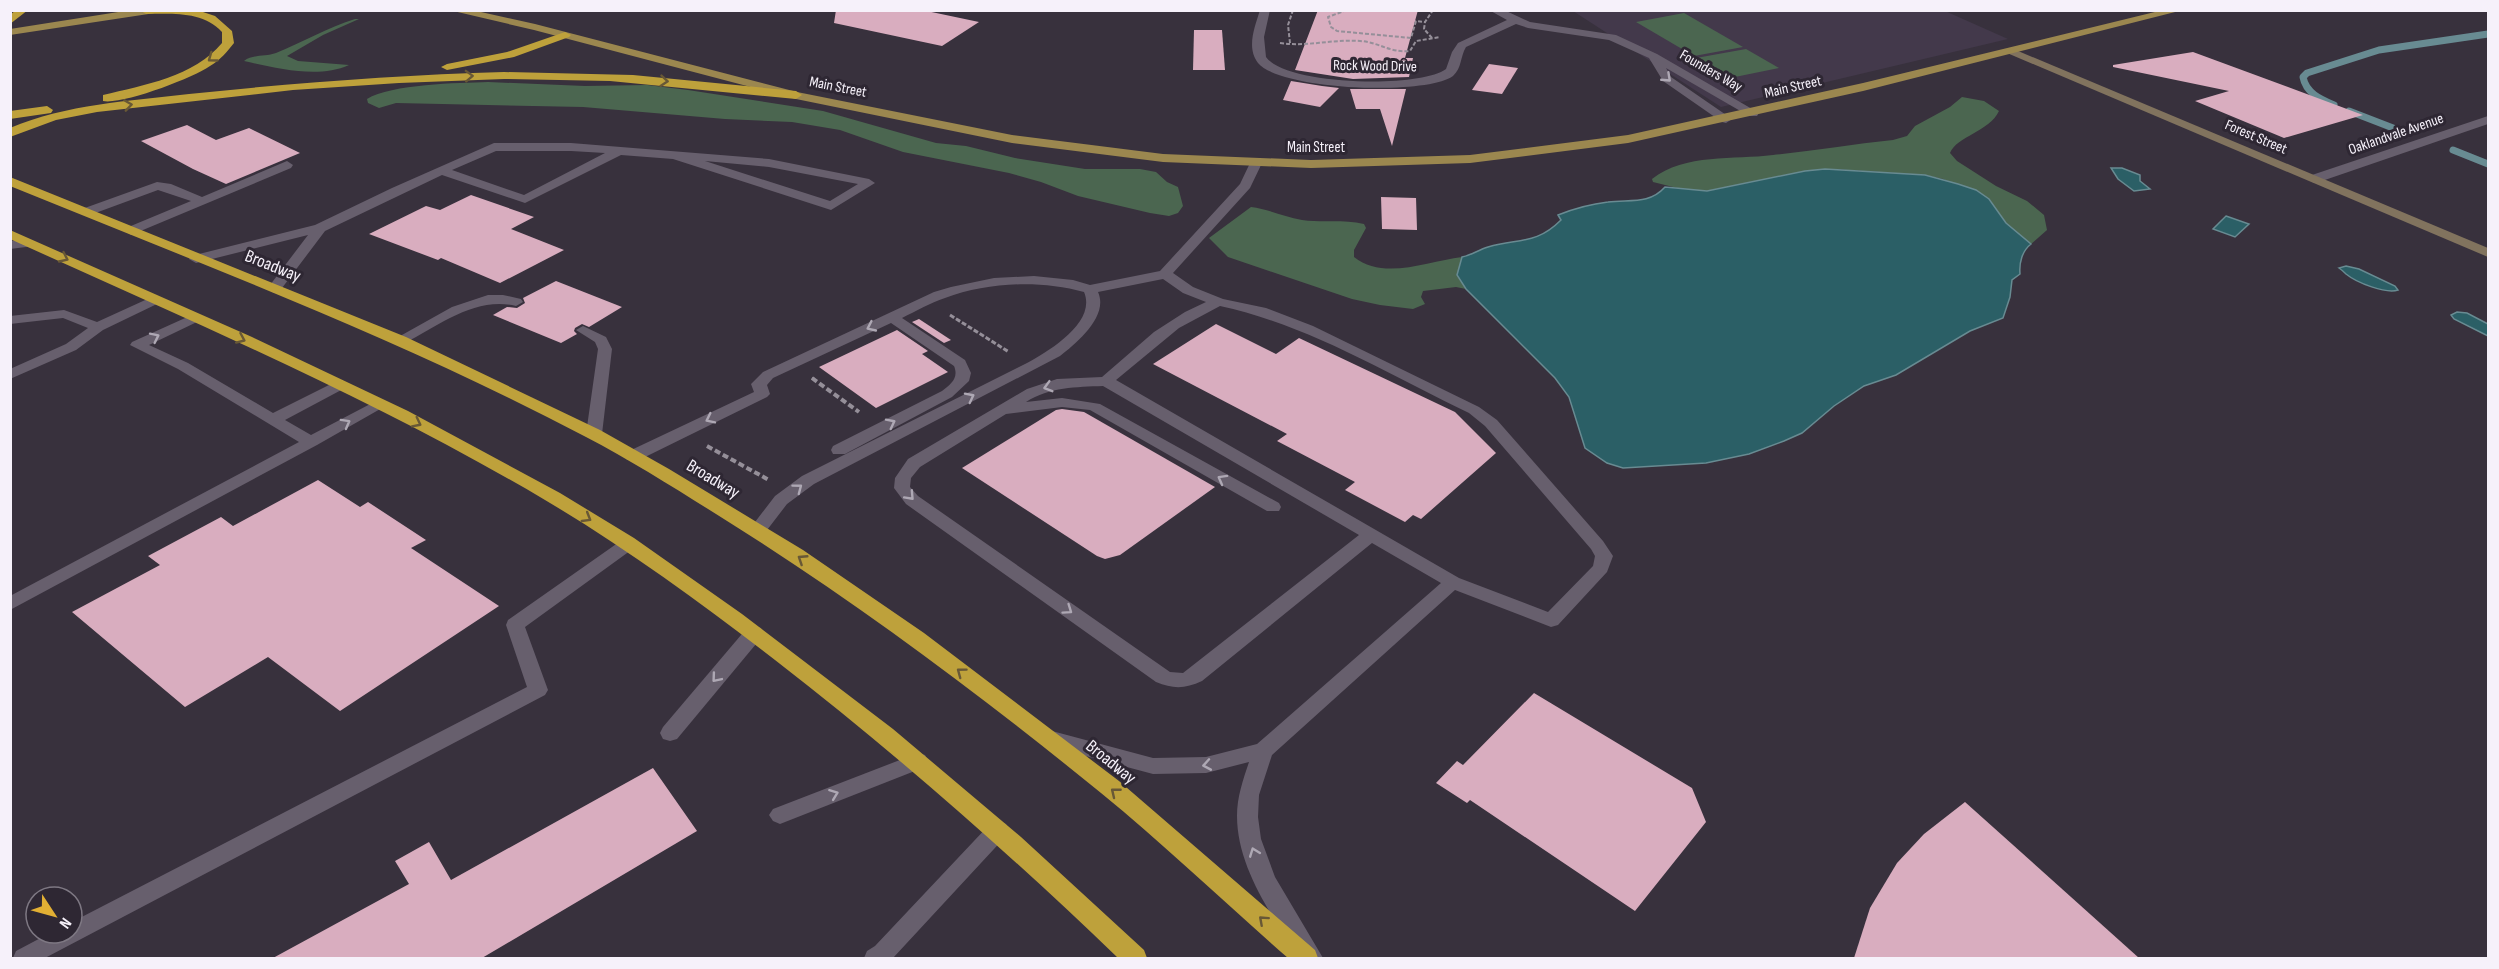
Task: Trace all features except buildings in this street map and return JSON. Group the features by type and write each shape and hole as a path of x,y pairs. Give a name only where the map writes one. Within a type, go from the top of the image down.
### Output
{"highway":[{"path":"10,21 23,10"},
{"path":"10,115 99,100 166,82 213,59 228,43 229,34 225,27 206,17 173,11 151,11"},
{"path":"10,133 41,121 76,113 486,60 520,52 565,35"},
{"path":"306,84 477,76 567,76 649,80 796,95"},
{"name":"Broadway","path":"10,181 196,259 400,340 470,372 594,434 758,530 917,639 1048,738 1161,830 1306,958"},
{"path":"10,234 20,244 154,300 381,404 520,479 628,544 754,633 918,762 1079,903 1135,958"}],"main road":[{"name":"Main Street","path":"454,10 565,35 796,95 1012,139 1061,147 1163,158 1256,163 1372,163 1470,159 1579,147 1753,113 2178,10"},
{"path":"10,32 151,11"}],"street":[{"path":"1257,42 1264,10"},
{"name":"Founders Way","path":"1494,10 1515,20 1540,27 1612,37 1653,56 1753,113"},
{"name":"Rock Wood Drive","path":"1257,42 1258,52 1264,63 1284,74 1360,83 1418,83 1449,74 1456,66 1456,53 1462,45 1515,20"},
{"name":"Forest Street","path":"2011,51 2488,253"},
{"name":"Founders Way","path":"1653,56 1667,80 1726,119"},
{"name":"Oaklandvale Avenue","path":"2314,179 2488,120"}],"lane":[{"path":"196,259 320,228 494,147 570,147 673,155 769,163 869,183 831,206 673,155"},
{"path":"442,171 525,199 620,151"},
{"path":"633,456 762,394 759,384 768,375 939,295 998,282 1027,281 1076,285 1089,289 1165,274 1246,185 1256,163"},
{"path":"131,231 287,165"},
{"path":"86,212 160,186 202,201"},
{"path":"274,289 320,228"},
{"path":"1165,274 1188,290 1219,303 1261,311 1308,329 1479,413 1491,423 1597,544 1604,556 1599,572 1551,620 1453,582 1106,381 1068,382 1044,387 1020,397 914,464 903,478 904,492 912,500 1102,634 1167,679 1175,681 1188,680 1370,535"},
{"path":"758,530 781,500 808,480 1010,377 1064,346 1084,324 1090,313 1094,302 1093,294 1089,289"},
{"path":"400,340 477,302 500,298 516,302"},
{"path":"10,375 71,347 98,327 154,300"},
{"path":"1106,381 1128,360 1183,320 1199,310 1219,303"},
{"path":"10,320 64,314 98,327"},
{"path":"839,450 947,394 957,387 963,378 964,370 960,363 892,317"},
{"path":"194,318 137,345 183,366 311,442"},
{"path":"583,330 601,340 605,349 594,434"},
{"path":"272,420 340,385"},
{"path":"996,412 1053,402 1089,405 1273,507"},
{"path":"10,604 381,404"},
{"path":"24,958 538,690 515,625 628,544"},
{"path":"1048,738 1153,766 1206,765 1263,751 1453,582"},
{"path":"670,733 754,633"},
{"path":"1263,751 1249,794 1251,848 1278,904 1312,958"},
{"path":"780,815 918,762"},
{"path":"883,957 998,830"}],"path":[{"path":"1290,43 1288,25 1293,10"},
{"path":"1347,10 1328,17 1331,27 1337,31 1411,38 1416,21 1425,22"},
{"path":"1432,38 1424,29 1425,22 1433,10"},
{"path":"1257,42 1302,45 1340,40 1364,40 1401,53 1410,51 1416,41 1444,36"},
{"path":"941,310 1015,356"},
{"path":"811,377 867,418"},
{"path":"704,444 776,484"}],"shaded area":[{"path":"1573,11 1945,11 2008,39 1721,107"}],"green space":[{"path":"1684,13 1743,47 1694,56 1636,22"},
{"path":"359,19 323,35 287,56 298,61 349,65 311,72 244,61 251,57 276,53"},
{"path":"1746,49 1779,68 1730,78 1696,58"},
{"path":"488,82 585,86 647,85 823,111 936,143 966,146 1015,158 1085,169 1140,169 1156,172 1167,182 1178,187 1183,206 1178,213 1169,216 1150,213 1078,196 1009,173 903,152 840,130 792,122 725,119 583,107 396,103 379,108 368,103 367,99 408,87"},
{"path":"1962,97 1984,101 1999,111 1988,124 1959,142 1950,153 1957,161 1996,186 2027,201 2044,215 2047,230 2031,244 2006,223 1989,199 1943,179 1925,175 1832,169 1805,171 1707,191 1685,190 1653,182 1652,179 1679,165 1695,161 1773,155 1893,140 1907,136 1915,126 1950,107"},
{"path":"1251,207 1302,220 1364,224 1366,228 1354,250 1354,257 1379,268 1406,268 1462,257 1457,275 1466,289 1456,287 1423,291 1421,297 1425,304 1413,309 1380,305 1352,299 1228,257 1209,238"}],"water":[{"path":"2111,168 2122,168 2140,175 2140,181 2150,189 2134,191 2118,179"},
{"path":"1825,169 1925,175 1976,190 1989,199 2006,223 2031,244 2025,250 2022,258 2020,274 2012,280 2010,297 2003,318 1970,331 1896,375 1864,386 1834,406 1802,433 1749,454 1706,463 1623,468 1607,463 1585,448 1569,397 1555,378 1466,289 1457,275 1462,257 1488,247 1527,240 1543,234 1561,220 1558,215 1576,209 1602,203 1645,199 1659,193 1665,187 1707,191"},
{"path":"2226,216 2249,224 2235,237 2213,229"},
{"path":"2346,266 2359,269 2395,286 2398,290 2379,289 2357,281 2339,268"},
{"path":"2457,312 2467,313 2488,324 2488,336 2454,319 2451,315"}],"waterway":[{"path":"2334,105 2310,91 2303,77 2307,73 2379,50 2488,34"},
{"path":"2349,111 2406,133"},
{"path":"2453,150 2488,164"}]}
